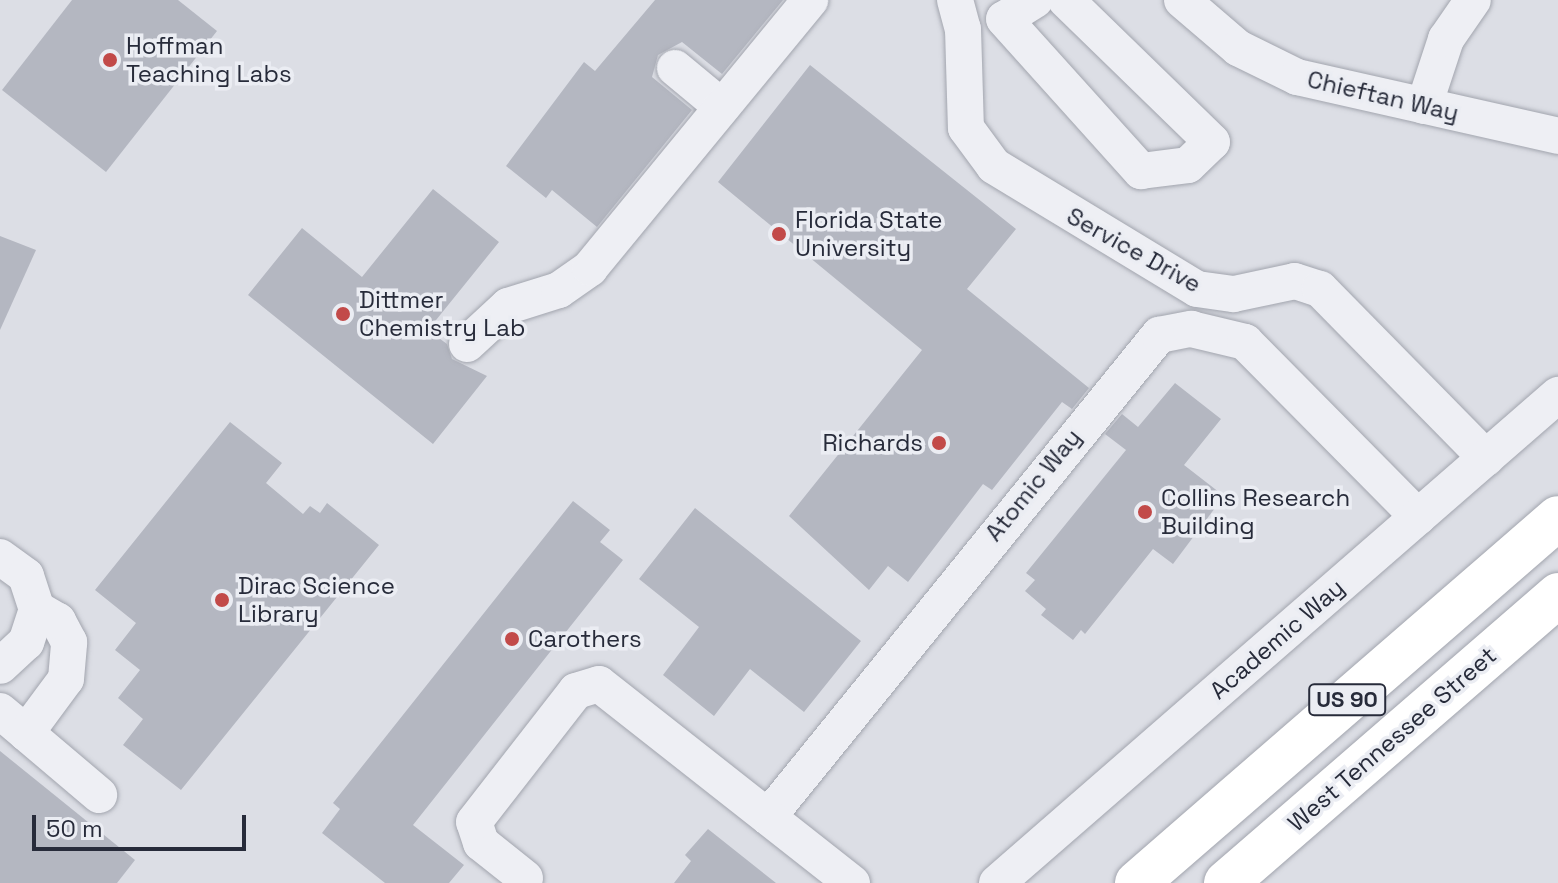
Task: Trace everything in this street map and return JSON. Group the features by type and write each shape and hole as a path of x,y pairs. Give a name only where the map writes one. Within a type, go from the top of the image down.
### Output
{"main road":[{"name":"US 90","path":"1137,883 1558,518"},
{"name":"West Tennessee Street","path":"1226,883 1558,595"}],"street":[{"path":"467,344 498,313 559,290 590,268 810,0"},
{"path":"1004,19 1035,0"},
{"path":"958,10 1004,19 1141,171 1188,165 1212,142 1066,0"},
{"name":"Chieftan Way","path":"1182,0 1229,42 1277,69 1325,86 1558,136"},
{"path":"1424,106 1446,39 1473,0"},
{"name":"Service Drive","path":"958,10 964,121 981,154 1178,279 1215,294 1295,281 1320,289 1486,458"},
{"path":"675,68 722,107"},
{"path":"1208,332 1215,294"},
{"name":"Atomic Way","path":"768,817 1143,347 1176,331 1233,336 1255,350 1418,517"},
{"name":"Academic Way","path":"997,883 1558,395"},
{"path":"0,557 26,576 37,609 62,628 70,660 62,688 13,722 99,795"},
{"path":"0,666 26,642 37,609"},
{"path":"525,878 474,833 478,811 576,691 599,684 852,883"}],"building":[{"name":"Hoffman Teaching Labs","path":"72,0 178,0 217,31 106,172 2,90"},
{"path":"655,0 783,0 722,74 682,42 658,55 652,77 692,110 597,227 552,190 546,198 506,166 584,62 595,71"},
{"path":"810,65 1016,229 967,289 1089,388 1072,409 1062,402 992,490 983,484 908,582 888,566 869,590 789,516 922,350 718,182"},
{"name":"Dittmer Chemistry Lab","path":"433,189 499,242 428,330 447,344 452,359 487,376 433,444 248,295 302,228 362,277"},
{"path":"0,236 36,250 0,330"},
{"name":"Collins Research Building","path":"1175,383 1221,419 1184,465 1224,496 1173,564 1153,549 1085,634 1081,630 1073,640 1041,615 1046,609 1025,591 1035,580 1026,573 1126,450 1105,434 1122,414 1138,427"},
{"path":"230,422 282,463 266,483 303,514 310,506 320,513 327,503 379,545 181,790 123,745 143,719 118,698 140,670 115,650 136,623 95,590"},
{"name":"Carothers","path":"573,501 610,530 600,542 623,560 413,825 464,865 449,883 385,883 322,833 340,809 333,803"},
{"path":"695,508 861,641 804,712 750,669 714,716 663,675 699,627 639,579"},
{"path":"0,751 135,860 117,883 0,883"},
{"path":"708,829 776,883 674,883 691,861 685,855"}],"place":[{"name":"Hoffman Teaching Labs","path":"110,60"},
{"name":"Florida State University","path":"779,234"},
{"name":"Dittmer Chemistry Lab","path":"343,314"},
{"name":"Richards","path":"939,443"},
{"name":"Collins Research Building","path":"1145,512"},
{"name":"Dirac Science Library","path":"222,600"},
{"name":"Carothers","path":"512,639"}]}
